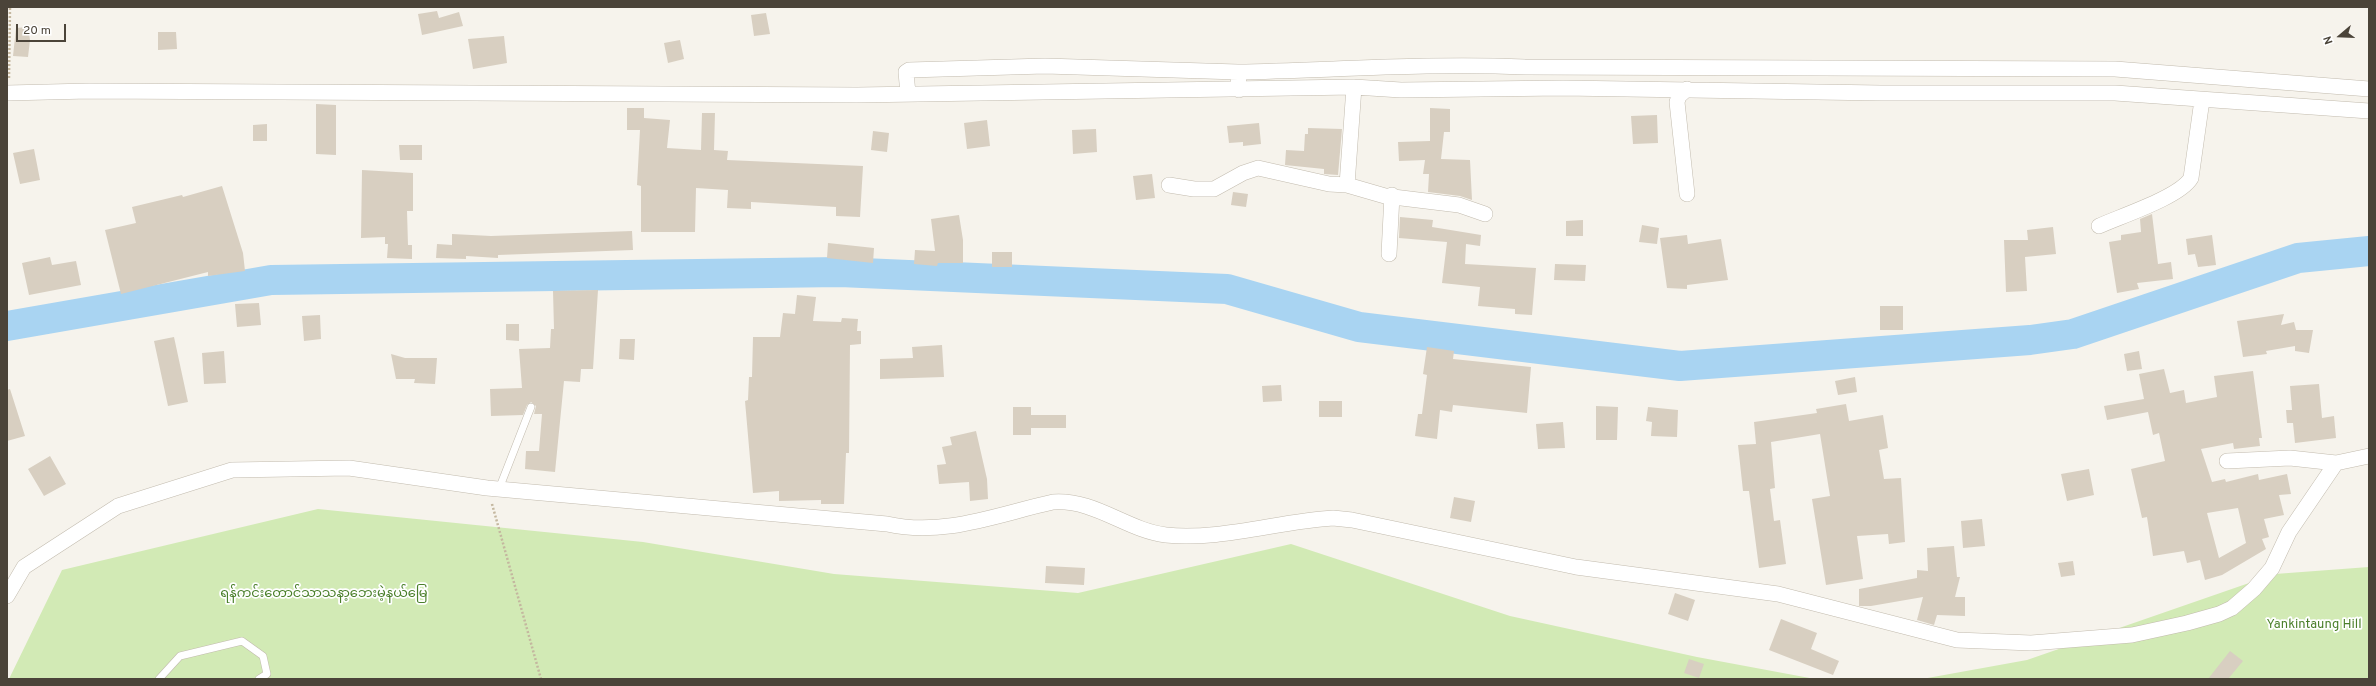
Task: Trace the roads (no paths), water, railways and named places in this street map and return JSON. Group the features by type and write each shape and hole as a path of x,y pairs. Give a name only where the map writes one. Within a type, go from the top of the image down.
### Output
{"street":[{"path":"907,85 909,70 1036,66 1239,81 1354,87 1450,65 1525,67 2115,69 2280,94 2369,111"},
{"path":"8,93 1385,79 1562,88 1903,94 2115,93 2202,100 2369,89"},
{"path":"1347,184 1354,87"},
{"path":"1687,89 1679,96 1677,102 1687,194"},
{"path":"2099,226 2176,192 2188,184 2191,178 2202,100"},
{"path":"1169,184 1194,189 1214,189 1243,173 1258,168 1328,184 1347,184 1385,196 1392,195 1459,205 1485,214"},
{"path":"1389,254 1392,195"},
{"path":"2226,461 2290,458 2336,463 2369,456"},
{"path":"7,596 24,567 118,506 232,470 349,468 493,488 887,524 919,530 951,527 1054,502 1070,500 1098,508 1137,527 1166,535 1200,535 1333,518 1352,520 1576,567 1778,594 1957,640 2005,644 2078,640 2132,634 2187,623 2219,614 2232,608 2254,589 2272,568 2289,532 2336,463"}],"lane":[{"path":"493,488 531,407"},
{"path":"159,679 180,656 242,641 263,656 267,674 259,679"}],"waterway":[{"path":"7,326 271,280 840,272 1227,289 1359,327 1680,366 2030,340 2073,334 2298,258 2369,251"}],"park label":[{"name":"ရန်ကင်းတောင်သာသနာ့ဘေးမဲ့နယ်မြေ","path":"324,594"},
{"name":"Yankintaung Hill","path":"2314,625"}]}
